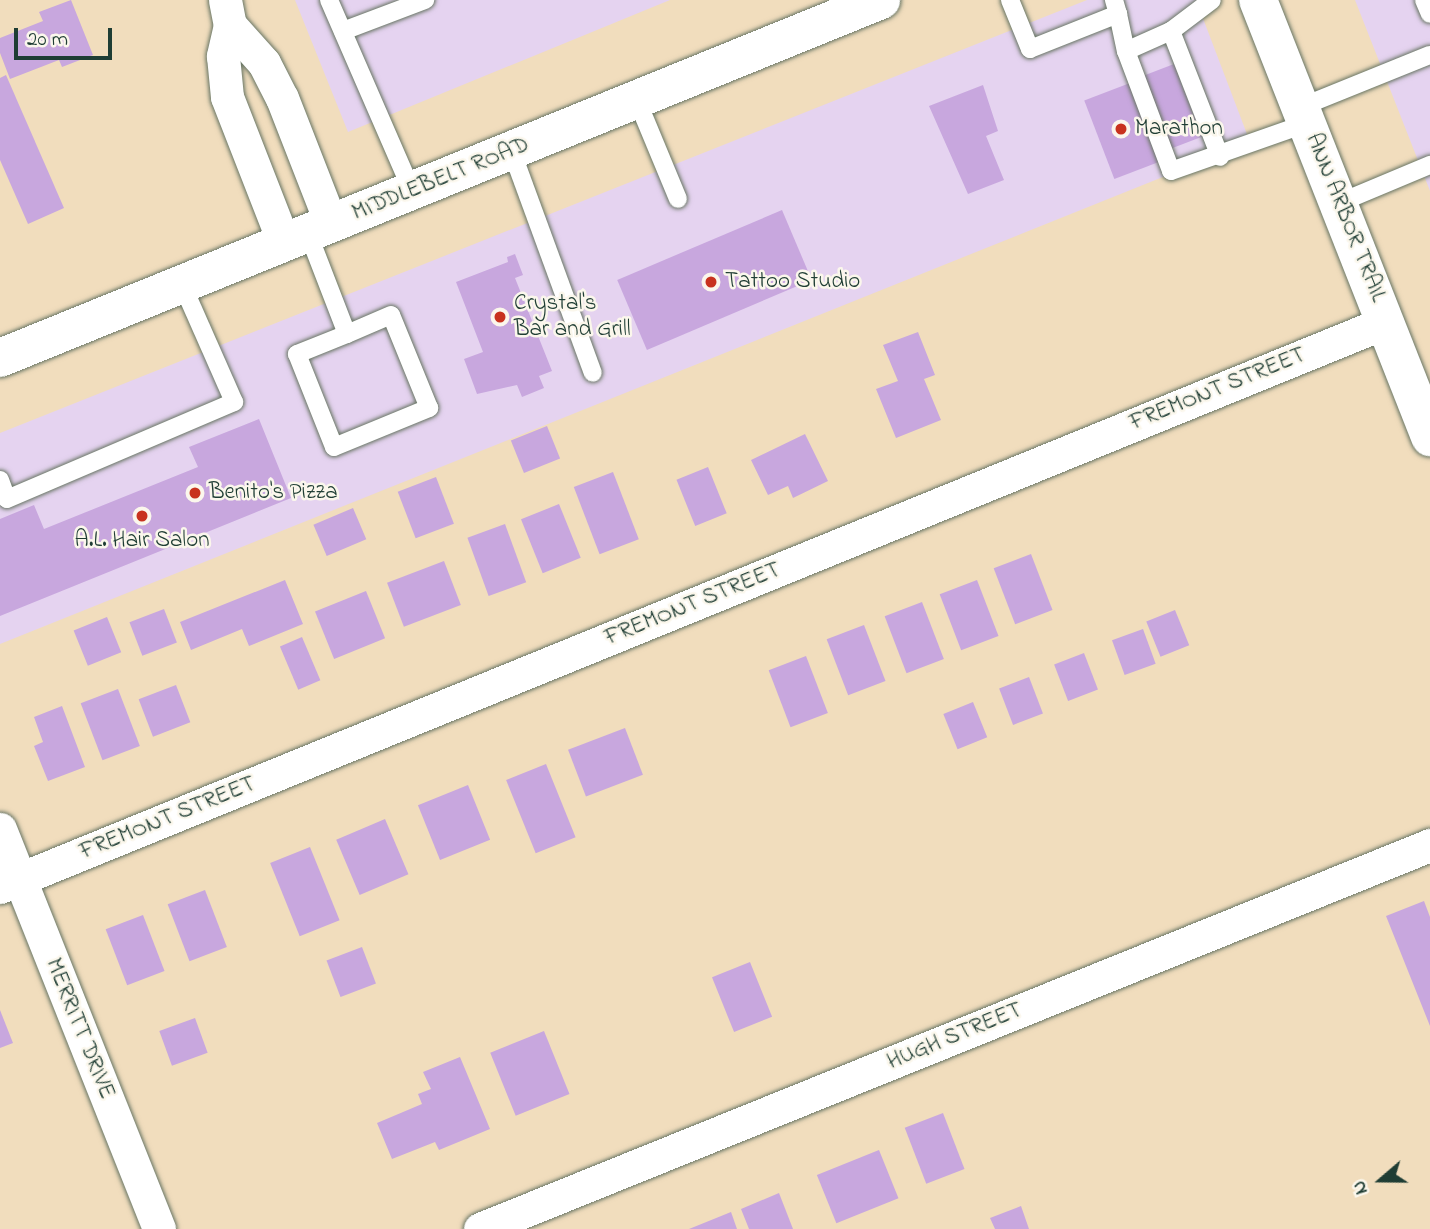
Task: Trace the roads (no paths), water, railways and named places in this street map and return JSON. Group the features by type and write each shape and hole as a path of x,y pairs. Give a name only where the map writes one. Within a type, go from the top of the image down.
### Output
{"main road":[{"name":"MIDDLEBELT ROAD","path":"0,358 637,100 838,8 881,0"},
{"name":"ANN ARBOR TRAIL","path":"1258,0 1386,323 1420,379 1430,437"}],"street":[{"path":"227,13 264,63 282,98 308,234"},
{"path":"227,13 223,57 227,97 308,234"},
{"name":"FREMONT STREET","path":"10,883 1386,323"},
{"name":"MERRITT DRIVE","path":"0,829 10,883 159,1229"},
{"name":"HUGH STREET","path":"480,1229 1430,845"}],"lane":[{"path":"329,0 412,191"},
{"path":"342,31 425,0"},
{"path":"1010,0 1030,49 1116,7 1126,51 1171,171 1220,157 1430,55"},
{"path":"1126,51 1171,31 1212,0"},
{"path":"1424,0 1430,14"},
{"path":"1171,31 1220,157"},
{"path":"637,100 678,199"},
{"path":"512,152 593,373"},
{"path":"1339,203 1430,165"},
{"path":"308,234 347,334"},
{"path":"0,480 7,499 234,402 182,284"},
{"path":"391,316 429,408 334,447 297,355 347,334 391,316"}],"place":[{"name":"Marathon","path":"1121,129"},
{"name":"Tattoo Studio","path":"711,282"},
{"name":"Crystal's Bar and Grill","path":"500,317"},
{"name":"Benito's Pizza","path":"195,493"},
{"name":"A.L. Hair Salon","path":"142,516"}]}
